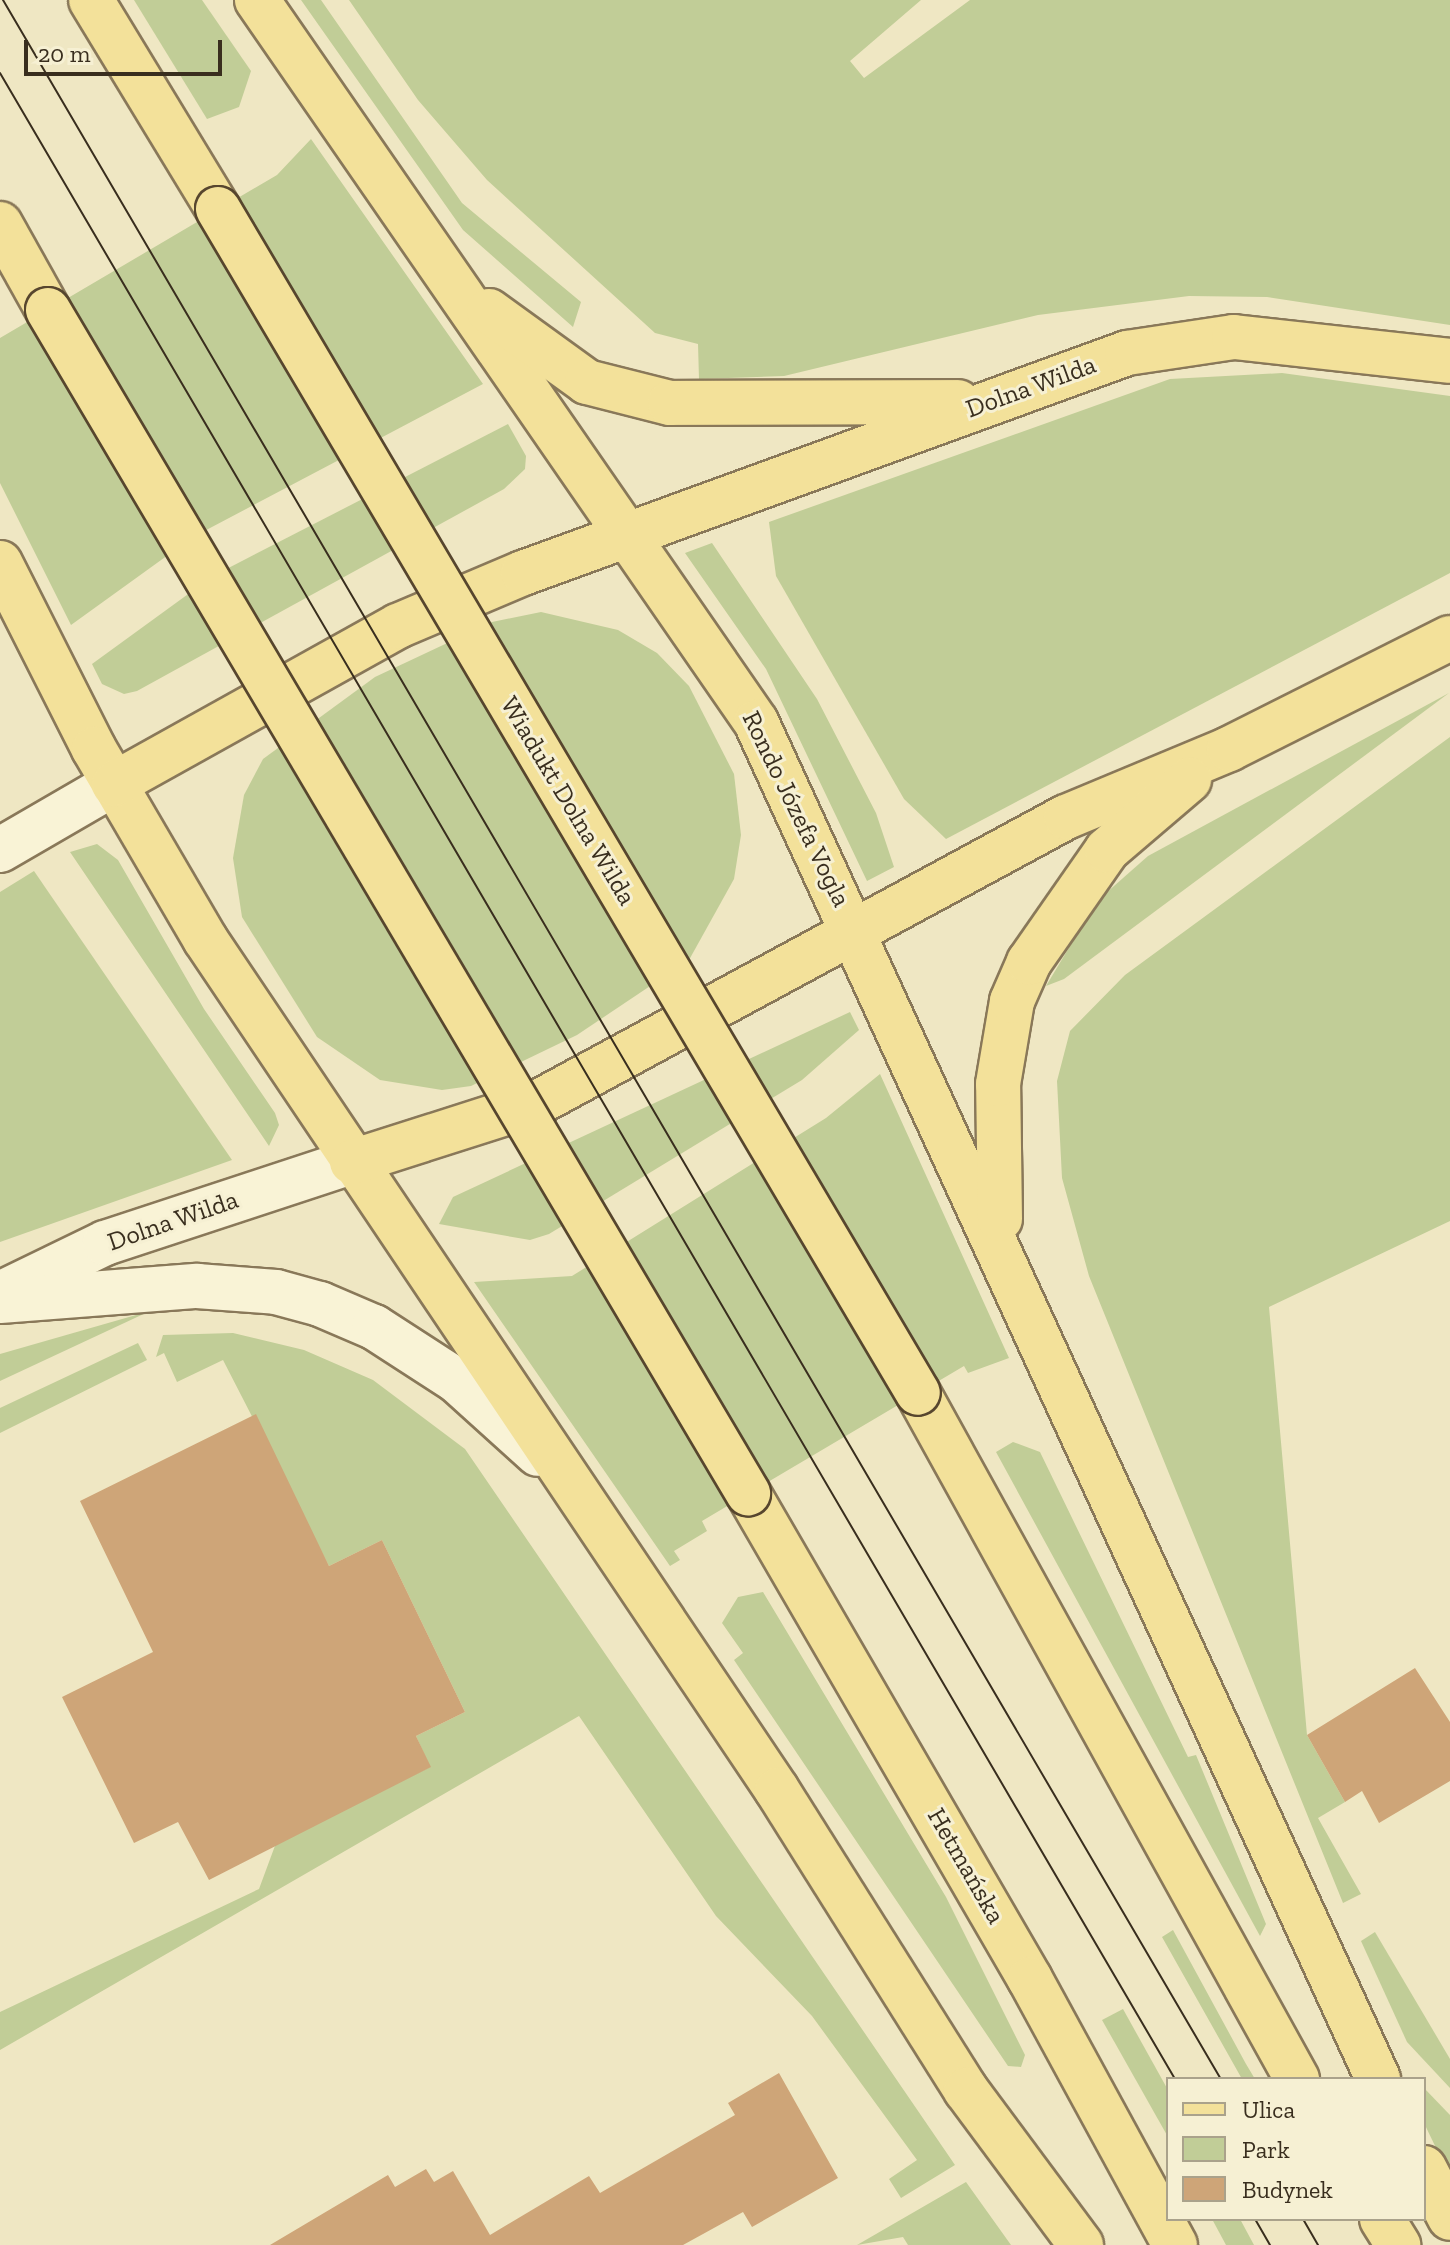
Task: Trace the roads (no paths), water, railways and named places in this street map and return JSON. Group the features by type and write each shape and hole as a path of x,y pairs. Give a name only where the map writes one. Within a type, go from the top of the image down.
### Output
{"main road":[{"name":"Wiadukt Dolna Wilda","path":"91,0 218,209 918,1393 1296,2077"},
{"path":"257,0 430,251 521,341 587,382 627,394 744,408 993,402"},
{"name":"Hetmańska","path":"0,224 748,1493 1030,1979 1175,2245"},
{"name":"Rondo Józefa Vogla","path":"352,1162 537,1103 854,931 742,698 430,251"},
{"name":"Dolna Wilda","path":"629,534 1127,353 1234,337 1450,361"},
{"path":"114,784 398,626 629,534"},
{"path":"0,563 114,784 205,939 777,1790 966,2090 1081,2245"},
{"path":"1377,2077 854,931 1066,817 1229,749 1450,638"},
{"path":"1003,1252 993,1156 998,1084 1012,1001 1029,962 1107,850 1229,749"},
{"path":"1426,2172 1450,2218"},
{"path":"1383,2221 1398,2245"}],"street":[{"path":"0,850 114,784"},
{"name":"Dolna Wilda","path":"0,1294 105,1243 352,1162"},
{"path":"0,1301 197,1286 276,1292 320,1304 374,1327 456,1380 570,1486"}],"tram line":[{"path":"3,0 1220,2077"},
{"path":"0,73 1174,2077"},
{"path":"1256,2221 1270,2245"},
{"path":"1304,2221 1318,2245"}]}
